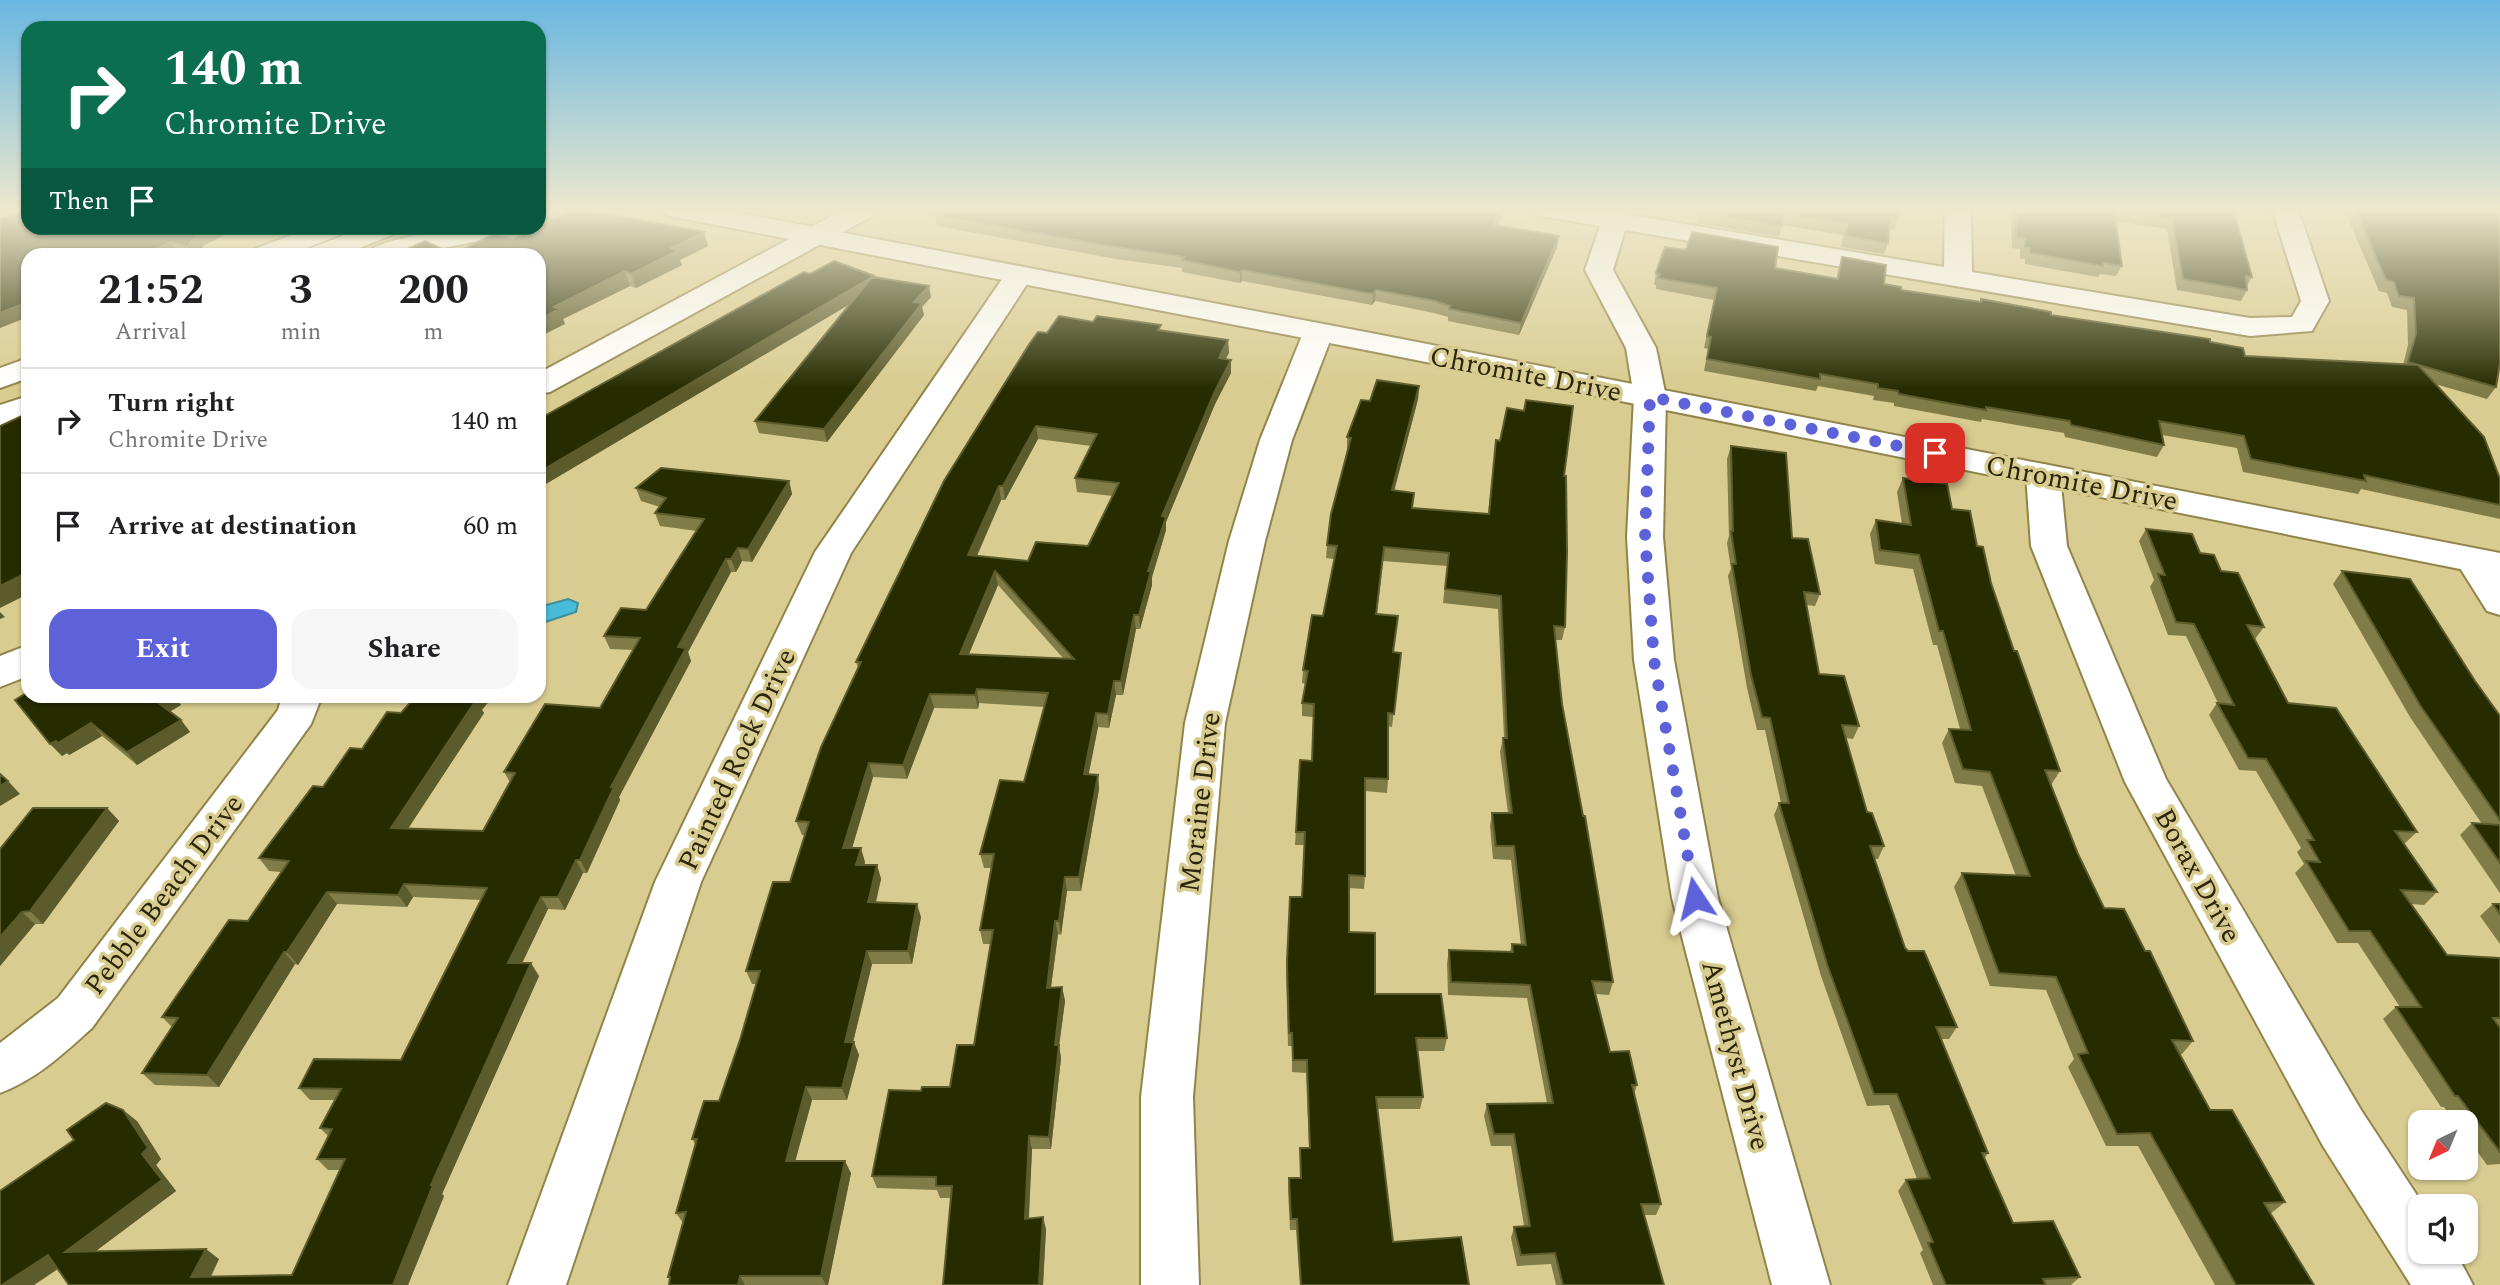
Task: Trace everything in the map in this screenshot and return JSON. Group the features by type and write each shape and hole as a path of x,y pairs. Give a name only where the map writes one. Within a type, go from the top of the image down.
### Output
{"street":[{"path":"546,380 754,269"},
{"name":"Chromite Drive","path":"987,269 2486,563"},
{"name":"Amethyst Drive","path":"1600,269 1641,348 1650,397 1645,537 1654,660 1695,898 1801,1285"},
{"path":"1904,269 2250,327 2302,325 2315,301 2305,269"},
{"path":"1958,269 1958,279"},
{"name":"Painted Rock Drive","path":"537,1285 678,882 833,552 1019,275"},
{"name":"Moraine Drive","path":"1170,1285 1167,1097 1206,723 1250,528 1276,440 1318,333"},
{"path":"0,360 21,352"},
{"path":"0,379 21,370"},
{"path":"0,417 21,408"},
{"name":"Borax Drive","path":"2043,474 2049,546 2146,782 2342,1128 2408,1230"},
{"path":"2486,563 2500,602"},
{"path":"0,673 21,662"},
{"name":"Pebble Beach Drive","path":"0,1070 30,1052 75,1013 296,714 300,703"},
{"name":"Borax Drive","path":"2430,1264 2444,1285"}],"water":[{"path":"568,599 578,603 576,612 546,622 546,605"}],"building":[{"path":"0,269 21,269 21,305 0,313"},
{"path":"546,269 641,269 631,274 625,271 554,307 559,309 546,316"},
{"path":"819,269 855,269 873,277 929,286 914,302 922,303 824,429 755,421 872,277 546,468 546,415 804,272 810,274"},
{"path":"1225,269 1545,269 1521,323 1449,309 1450,306 1435,301 1376,290 1373,294 1242,270 1240,272"},
{"path":"1657,269 1781,269 1838,279 1840,269 1886,269 1884,284 1901,287 1901,290 1981,302 1981,299 2051,312 2051,315 2210,339 2210,342 2243,348 2245,356 2418,365 2484,437 2500,479 2500,505 2364,475 2366,481 2251,459 2244,436 2159,421 2164,445 2071,425 2070,421 1986,407 1986,410 1899,394 1898,391 1878,388 1878,384 1820,374 1820,379 1707,359 1711,337 1707,336 1717,288 1658,278 1660,274 1656,273"},
{"path":"2181,269 2250,269 2252,277 2246,276 2247,290 2183,279"},
{"path":"2381,269 2500,269 2500,363 2496,387 2408,362 2416,334 2414,298 2399,296 2394,282 2386,280"},
{"path":"1059,316 1093,322 1097,316 1161,325 1158,330 1228,340 1219,358 1231,360 1162,516 1166,517 1148,571 1151,571 1139,615 1134,615 1121,681 1114,681 1108,714 1096,713 1084,774 1098,775 1079,877 1065,877 1059,921 1055,921 1047,988 1062,987 1049,1137 1029,1136 1025,1219 1043,1217 1039,1285 943,1285 952,1186 936,1186 936,1177 872,1176 889,1090 921,1091 922,1087 950,1087 957,1045 974,1045 993,930 980,930 994,854 980,854 1000,780 1024,782 1048,693 977,689 975,695 930,694 903,765 869,763 843,848 861,848 856,865 877,865 868,902 917,904 908,951 867,951 845,1042 854,1042 842,1088 806,1087 786,1161 845,1161 821,1276 740,1276 738,1285 669,1285 668,1277 686,1212 676,1213 697,1139 692,1139 704,1101 719,1101 740,1040 760,971 746,971 773,882 790,882 809,822 796,821 821,747 861,662 856,662 944,481 1030,343 1038,332 1047,333","holes":["1036,426 1097,434 1075,478 1119,483 1088,546 1036,542 1028,561 968,555 999,486 1003,486","995,571 1074,659 960,654"]},
{"path":"1377,380 1419,386 1392,490 1414,493 1412,508 1489,514 1496,440 1500,441 1507,408 1524,411 1526,400 1573,406 1564,476 1567,552 1565,627 1554,626 1562,704 1585,816 1613,982 1592,981 1610,1052 1629,1051 1637,1085 1632,1085 1661,1204 1641,1204 1664,1285 1563,1285 1555,1253 1521,1255 1514,1227 1530,1226 1514,1134 1494,1134 1487,1104 1553,1103 1530,985 1451,982 1449,950 1513,952 1512,944 1526,945 1514,846 1496,846 1492,813 1512,813 1503,738 1507,738 1501,596 1445,589 1449,553 1384,547 1376,614 1398,616 1393,652 1401,653 1394,714 1388,713 1388,779 1365,778 1365,876 1349,875 1349,932 1375,933 1375,994 1441,994 1447,1038 1416,1038 1423,1097 1376,1097 1393,1242 1461,1237 1469,1285 1301,1285 1297,1219 1291,1219 1289,1178 1301,1178 1300,1148 1310,1148 1307,1060 1293,1060 1292,1033 1289,1033 1287,962 1290,897 1302,897 1305,832 1296,832 1300,760 1312,761 1314,704 1302,703 1308,671 1303,670 1312,615 1323,616 1337,546 1327,545 1331,514 1351,438 1347,437 1361,400 1370,401"},
{"path":"21,416 21,576 0,586 0,426"},
{"path":"1731,446 1786,453 1792,538 1808,539 1820,594 1804,592 1819,674 1844,676 1859,726 1842,725 1867,812 1872,813 1884,846 1870,846 1905,948 1908,951 1924,951 1957,1027 1936,1027 1988,1153 1982,1153 2013,1223 2053,1221 2080,1277 2043,1279 2046,1285 1946,1285 1928,1243 1933,1242 1906,1180 1930,1178 1897,1094 1874,1094 1827,964 1779,803 1789,803 1770,718 1762,717 1751,675 1732,564 1736,564 1731,531"},
{"path":"661,468 789,481 748,549 738,548 731,559 726,559 678,647 686,648 611,787 614,787 580,860 576,860 558,897 541,897 508,963 531,963 431,1185 393,1285 69,1285 48,1255 0,1285 0,1191 74,1140 67,1130 106,1103 123,1110 148,1148 142,1154 162,1180 65,1252 206,1249 191,1277 292,1275 345,1159 317,1159 332,1129 320,1128 341,1089 299,1088 314,1059 401,1060 487,888 404,884 398,895 327,892 287,952 284,952 207,1075 142,1073 178,1018 162,1017 229,920 248,921 289,861 259,858 313,786 323,787 350,748 362,749 387,712 401,713 410,703 474,703 391,828 483,831 515,773 504,772 545,704 600,708 640,638 604,636 621,608 646,610 704,519 655,513 666,498 636,488"},
{"path":"1903,478 1947,484 1952,509 1970,511 1977,546 1983,547 1991,583 2014,651 2017,651 2060,771 2045,770 2078,854 2104,908 2124,909 2145,951 2150,951 2193,1041 2172,1040 2210,1110 2232,1110 2285,1202 2264,1203 2314,1285 2236,1285 2150,1133 2117,1134 2078,1054 2088,1053 2056,977 1999,973 1962,873 2030,876 1990,772 1963,769 1949,729 1971,730 1943,631 1939,631 1919,555 1880,550 1876,520 1911,525"},
{"path":"2146,529 2192,534 2200,553 2214,555 2221,571 2238,573 2264,627 2247,625 2288,703 2336,708 2417,832 2395,831 2437,892 2401,890 2447,955 2500,958 2500,1018 2493,1018 2500,1028 2500,1152 2478,1123 2478,1110 2468,1110 2458,1096 2455,1096 2396,1007 2421,1007 2370,931 2349,931 2306,861 2320,862 2307,840 2314,840 2266,759 2248,758 2217,703 2234,705 2194,624 2176,622 2158,574 2165,575"},
{"path":"2342,571 2410,579 2500,716 2500,820 2420,705"},
{"path":"21,696 21,703 159,703 181,720 127,752 91,723 58,743 56,741 50,744 15,700"},
{"path":"0,774 8,781 0,786"},
{"path":"33,808 107,808 30,911 22,912 0,937 0,849"},
{"path":"2472,823 2500,825 2500,863"},
{"path":"2493,904 2500,904 2500,914"}],"route":[{"path":"1695,898 1654,660 1645,537 1651,431 1650,397 1935,453"}]}
